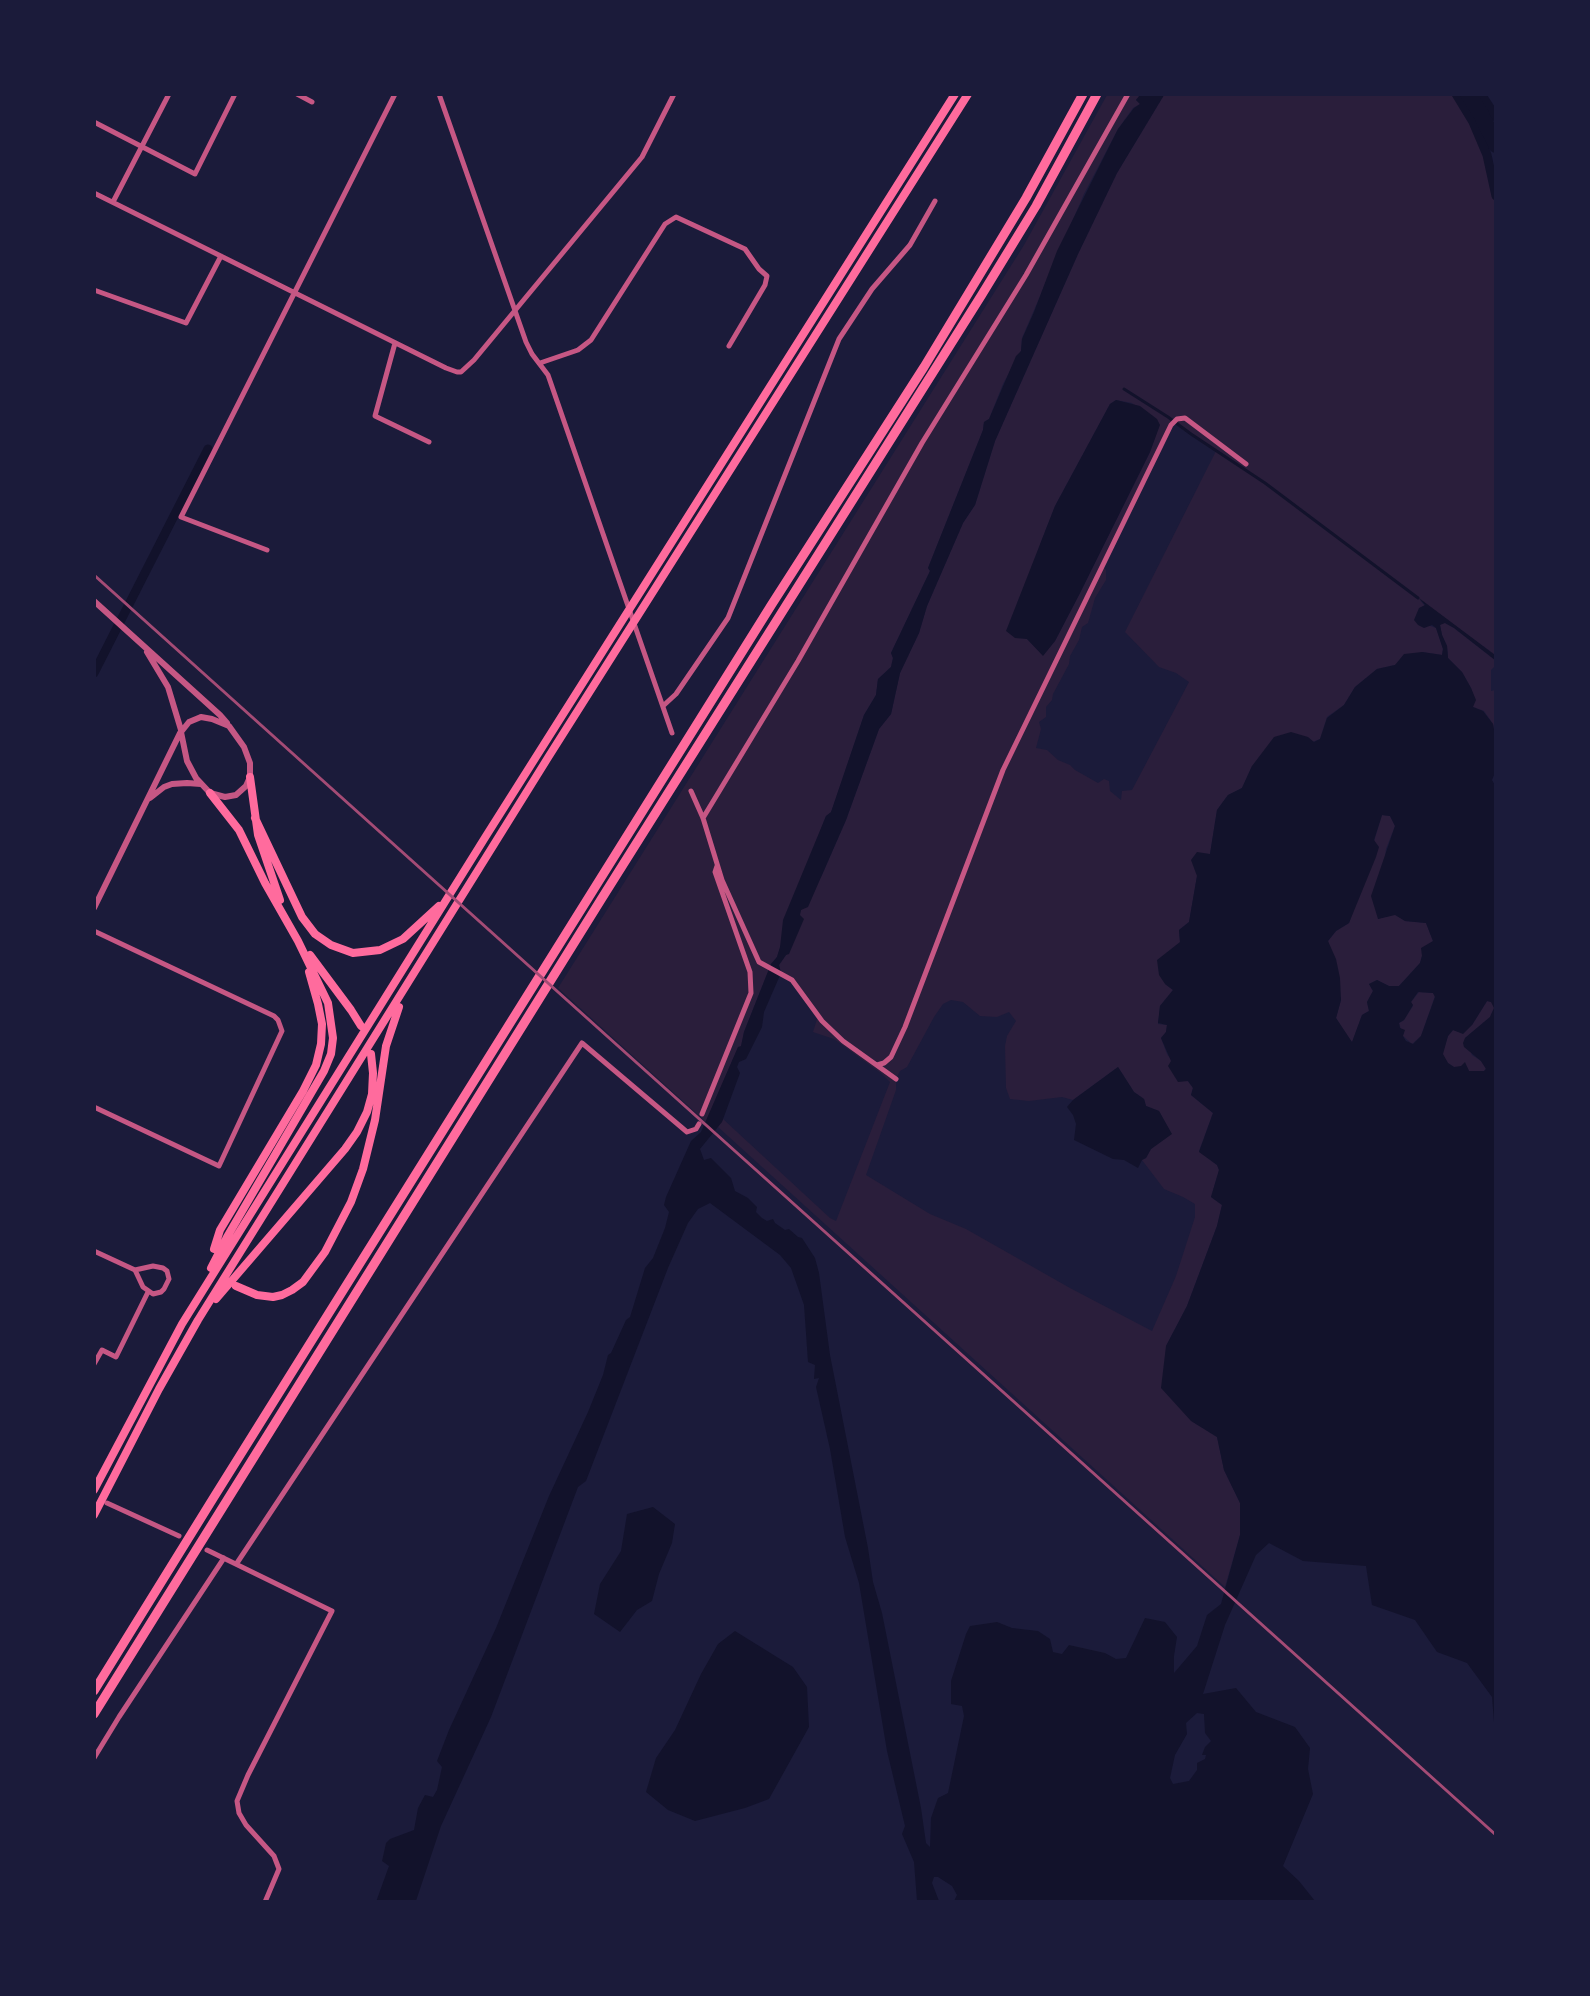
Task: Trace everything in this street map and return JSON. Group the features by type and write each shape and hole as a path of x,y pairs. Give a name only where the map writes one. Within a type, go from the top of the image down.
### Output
{"highway":[{"path":"94,1515 159,1389 198,1320 627,633 968,94"},
{"path":"94,1691 772,604 924,367 1026,198 1083,94"},
{"path":"94,1714 981,296 1036,206 1097,94"},
{"path":"182,1324 435,914 448,898 953,98"},
{"path":"250,777 255,818 266,862 286,918"},
{"path":"94,1490 227,1237 322,1076 331,1054 333,1029 329,1008 298,941 265,883 239,830 210,793"},
{"path":"255,818 302,917 315,934 331,945 353,952 380,950 403,939 435,914"},
{"path":"298,941 361,1026"},
{"path":"214,1249 220,1230 303,1091 319,1056 322,1029 320,1010 298,941"},
{"path":"236,1286 249,1293 264,1296 278,1296 292,1290 310,1274 334,1235 351,1202 363,1169 375,1120 389,1031 416,971"},
{"path":"198,1320 352,1140 364,1119 372,1094 373,1073 370,1054"}],"street":[{"path":"113,202 169,94"},
{"path":"94,122 195,174 235,94"},
{"path":"297,94 312,102"},
{"path":"267,550 181,517 395,94"},
{"path":"439,94 530,351 548,375 672,733"},
{"path":"94,193 457,372 464,370 515,311 642,157 674,94"},
{"path":"703,818 798,661 922,443 1026,275 1128,94"},
{"path":"663,706 676,694 728,618 839,339 872,289 910,245 934,201"},
{"path":"540,363 578,350 591,340 665,224 676,217 745,249 767,276 765,285 729,346"},
{"path":"94,290 186,323 221,256"},
{"path":"395,343 375,416 429,442"},
{"path":"877,1065 891,1057 905,1027 1003,770 1172,424 1185,418 1246,464"},
{"path":"94,601 140,641 217,712 229,726 244,747 250,763 250,777 246,786 236,795 225,797 210,793 201,784 187,761 181,731 165,679 140,641"},
{"path":"94,908 181,731 189,722 201,717 229,726"},
{"path":"147,800 172,784 201,784"},
{"path":"691,791 703,818 717,865 750,947 759,962 792,980 822,1021 843,1041 896,1079"},
{"path":"702,1114 751,993 750,972 715,872 717,865"},
{"path":"94,931 274,1016 281,1026 280,1037 219,1166 94,1107"},
{"path":"237,1563 582,1043 687,1132 696,1129 699,1124"},
{"path":"94,1251 135,1270 159,1266 167,1271 169,1279 164,1289 157,1294 148,1292 135,1270"},
{"path":"94,1364 102,1350 116,1357 148,1292"},
{"path":"107,1503 179,1536"},
{"path":"207,1550 332,1611 237,1801 239,1813 246,1825 274,1856 279,1869 265,1902"},
{"path":"94,1758 224,1558"}],"shaded area":[{"path":"1107,95 1140,95 1136,100 1140,104 1133,108 1118,129 1084,194 1022,338 1021,351 1003,384 989,419 984,422 983,430 928,568 930,571 891,653 893,658 891,667 878,679 876,695 864,715 831,813 826,816 806,869 777,957 771,964 744,1032 741,1047 738,1048 706,1122 558,988 1024,245"},
{"path":"1140,95 1164,95 1117,173 1078,254 995,441 975,505 963,523 927,606 919,633 900,673 891,714 879,729 846,820 808,907 801,910 800,915 804,919 789,954 779,965 781,973 764,1012 762,1027 746,1059 739,1062 737,1067 740,1073 722,1122 700,1149 704,1160 711,1158 731,1178 735,1191 748,1198 757,1207 756,1212 762,1218 767,1221 773,1219 785,1230 789,1229 802,1238 815,1258 830,1355 873,1582 882,1613 926,1843 930,1847 931,1818 938,1798 948,1793 964,1716 962,1706 951,1704 951,1681 970,1626 997,1622 1012,1628 1038,1631 1050,1639 1053,1652 1062,1654 1069,1645 1105,1653 1116,1659 1126,1658 1145,1618 1165,1622 1177,1637 1174,1673 1197,1646 1207,1615 1221,1604 1240,1535 1240,1503 1224,1470 1217,1437 1191,1421 1161,1388 1166,1346 1187,1306 1217,1226 1222,1205 1211,1197 1219,1170 1217,1165 1199,1152 1213,1113 1191,1095 1193,1088 1188,1081 1178,1082 1168,1066 1171,1061 1161,1038 1166,1032 1167,1025 1158,1023 1160,1006 1173,990 1159,975 1157,960 1180,942 1179,930 1189,922 1197,876 1191,860 1197,852 1210,854 1217,810 1228,795 1242,788 1252,766 1274,737 1291,732 1308,737 1314,742 1320,739 1327,718 1344,705 1355,687 1377,669 1395,665 1404,654 1422,652 1442,655 1443,649 1436,628 1432,625 1424,628 1414,620 1419,608 1425,605 1419,598 1495,655 1495,660 1454,628 1445,623 1440,625 1447,646 1448,658 1462,672 1476,700 1473,707 1483,711 1493,724 1495,735 1495,773 1492,780 1496,787 1495,1735 1492,1697 1467,1663 1437,1652 1415,1620 1372,1605 1366,1566 1303,1561 1269,1543 1256,1555 1225,1625 1203,1694 1236,1688 1256,1712 1295,1727 1310,1748 1308,1769 1313,1794 1283,1866 1315,1901 954,1901 957,1895 952,1886 934,1877 932,1883 939,1901 917,1901 914,1862 902,1834 905,1826 887,1751 859,1583 845,1537 830,1449 816,1387 819,1378 814,1379 815,1365 808,1362 804,1305 791,1268 780,1255 710,1203 698,1209 688,1223 668,1268 586,1481 578,1487 491,1717 441,1826 416,1901 376,1902 389,1866 382,1861 386,1843 390,1839 414,1830 418,1808 425,1795 433,1797 437,1790 442,1767 437,1761 449,1730 496,1628 549,1496 588,1412 603,1375 608,1355 626,1320 630,1317 645,1268 653,1258 665,1228 669,1212 664,1205 666,1197 691,1141 701,1132 738,1047 741,1046 744,1032 771,964 777,957 783,920 826,816 831,812 864,715 876,695 878,679 891,667 893,658 891,653 930,571 928,568 983,430 984,422 989,419 1016,356 1021,351 1022,339 1057,251 1118,129 1134,108 1140,104 1136,100","holes":["1382,815 1390,816 1395,826 1371,896 1378,919 1395,915 1405,921 1426,923 1433,941 1421,948 1420,963 1399,986 1389,986 1377,980 1369,984 1373,991 1367,1002 1369,1011 1362,1015 1352,1042 1336,1018 1341,1000 1340,978 1336,959 1328,941 1336,931 1349,923 1376,857 1379,847 1374,840","1418,992 1433,993 1435,997 1421,1036 1413,1044 1406,1041 1403,1036 1405,1030 1400,1028 1399,1023 1404,1020 1413,1005 1411,1002","1487,1001 1491,1002 1494,1008 1490,1017 1465,1038 1463,1043 1464,1047 1481,1061 1486,1069 1484,1071 1469,1071 1465,1062 1461,1066 1454,1067 1448,1063 1443,1054 1448,1036 1453,1030 1463,1034 1472,1025","1197,1713 1204,1714 1205,1733 1211,1741 1205,1747 1202,1755 1206,1755 1205,1759 1197,1763 1197,1770 1189,1781 1173,1784 1170,1778 1175,1755 1187,1734 1186,1723"]},
{"path":"1164,95 1456,95 1473,122 1487,155 1495,196 1495,655 1419,599 1425,606 1428,625 1436,628 1443,649 1442,655 1422,652 1395,665 1377,669 1355,687 1344,705 1327,717 1320,739 1252,766 1242,788 1228,795 1217,810 1210,854 1197,876 1189,922 1179,930 1180,942 1165,984 1173,990 1160,1006 1158,1024 1167,1025 1166,1032 1161,1038 1167,1054 1193,1088 1191,1095 1213,1113 1199,1151 1217,1165 1219,1170 1211,1197 1222,1205 1217,1226 1187,1306 1166,1346 1192,1421 1217,1437 1224,1470 1240,1503 1240,1535 1225,1587 718,1127 723,1119 836,1221 890,1082 834,1039 813,1032 818,1016 792,980 781,973 779,965 786,955 801,910 822,875 846,820 879,729 891,714 900,673 919,633 927,606 963,523 975,505 995,441 1078,254 1117,173","holes":["1116,400 1132,403 1159,425 1150,452 1080,593 1055,641 1043,655 1027,639 1041,542 1055,506 1110,404","1174,423 1216,451 1125,632 1159,667 1176,673 1189,682 1132,790 1122,791 1121,800 1110,791 1109,781 1104,779 1098,783 1058,760 1047,750 1036,748 1041,729 1039,722 1046,717 1046,707 1052,700 1079,640 1082,627 1088,623 1095,598 1106,580 1106,570 1102,566","951,1000 963,1002 980,1016 997,1017 1009,1012 1016,1021 1007,1036 1005,1046 1006,1088 1010,1099 1029,1101 1062,1097 1073,1100 1118,1067 1134,1092 1144,1099 1146,1106 1159,1111 1171,1134 1151,1149 1146,1158 1142,1160 1164,1189 1195,1204 1195,1217 1176,1276 1152,1331 966,1229 930,1214 866,1175 896,1090 896,1079 900,1071 907,1067 943,1004"]},
{"path":"1116,400 1140,406 1157,419 1160,425 1150,452 1080,593 1055,641 1043,656 1027,639 1015,638 1006,631 1055,506 1110,404"},
{"path":"1442,623 1454,628 1495,660 1495,666 1491,670 1491,691 1495,690 1495,735 1493,724 1484,711 1473,707 1475,700 1462,672 1448,658 1447,646 1440,625"},
{"path":"1382,815 1390,816 1395,826 1386,849 1378,919 1395,914 1405,921 1426,923 1433,941 1422,956 1420,963 1399,986 1389,986 1377,980 1369,984 1373,991 1367,1002 1369,1011 1362,1015 1352,1043 1336,1018 1341,1000 1328,941 1336,931 1349,923"},
{"path":"1419,992 1433,993 1435,996 1421,1036 1412,1044 1403,1036 1399,1023 1404,1020 1413,1006 1411,1002"},
{"path":"1487,1001 1492,1002 1494,1008 1490,1017 1465,1038 1472,1055 1486,1068 1484,1071 1476,1072 1469,1071 1467,1067 1454,1067 1442,1054 1448,1036 1453,1030 1459,1032 1472,1025"},
{"path":"1118,1067 1134,1092 1144,1099 1146,1106 1159,1111 1172,1134 1151,1149 1138,1168 1074,1140 1076,1124 1067,1107 1073,1100"},
{"path":"653,1507 675,1524 672,1543 659,1574 652,1601 637,1610 620,1632 594,1614 600,1584 621,1551 627,1514"},
{"path":"735,1631 793,1667 807,1687 809,1727 769,1799 695,1821 668,1810 646,1792 656,1758 675,1730 701,1674 718,1644"}],"waterway":[{"path":"1456,94 1473,122 1487,155 1496,196"},
{"path":"1468,94 1496,145"},
{"path":"1481,94 1496,117"},
{"path":"1124,389 1265,483 1418,598"},
{"path":"94,673 208,449"}],"railway":[{"path":"94,575 1496,1835"}]}
